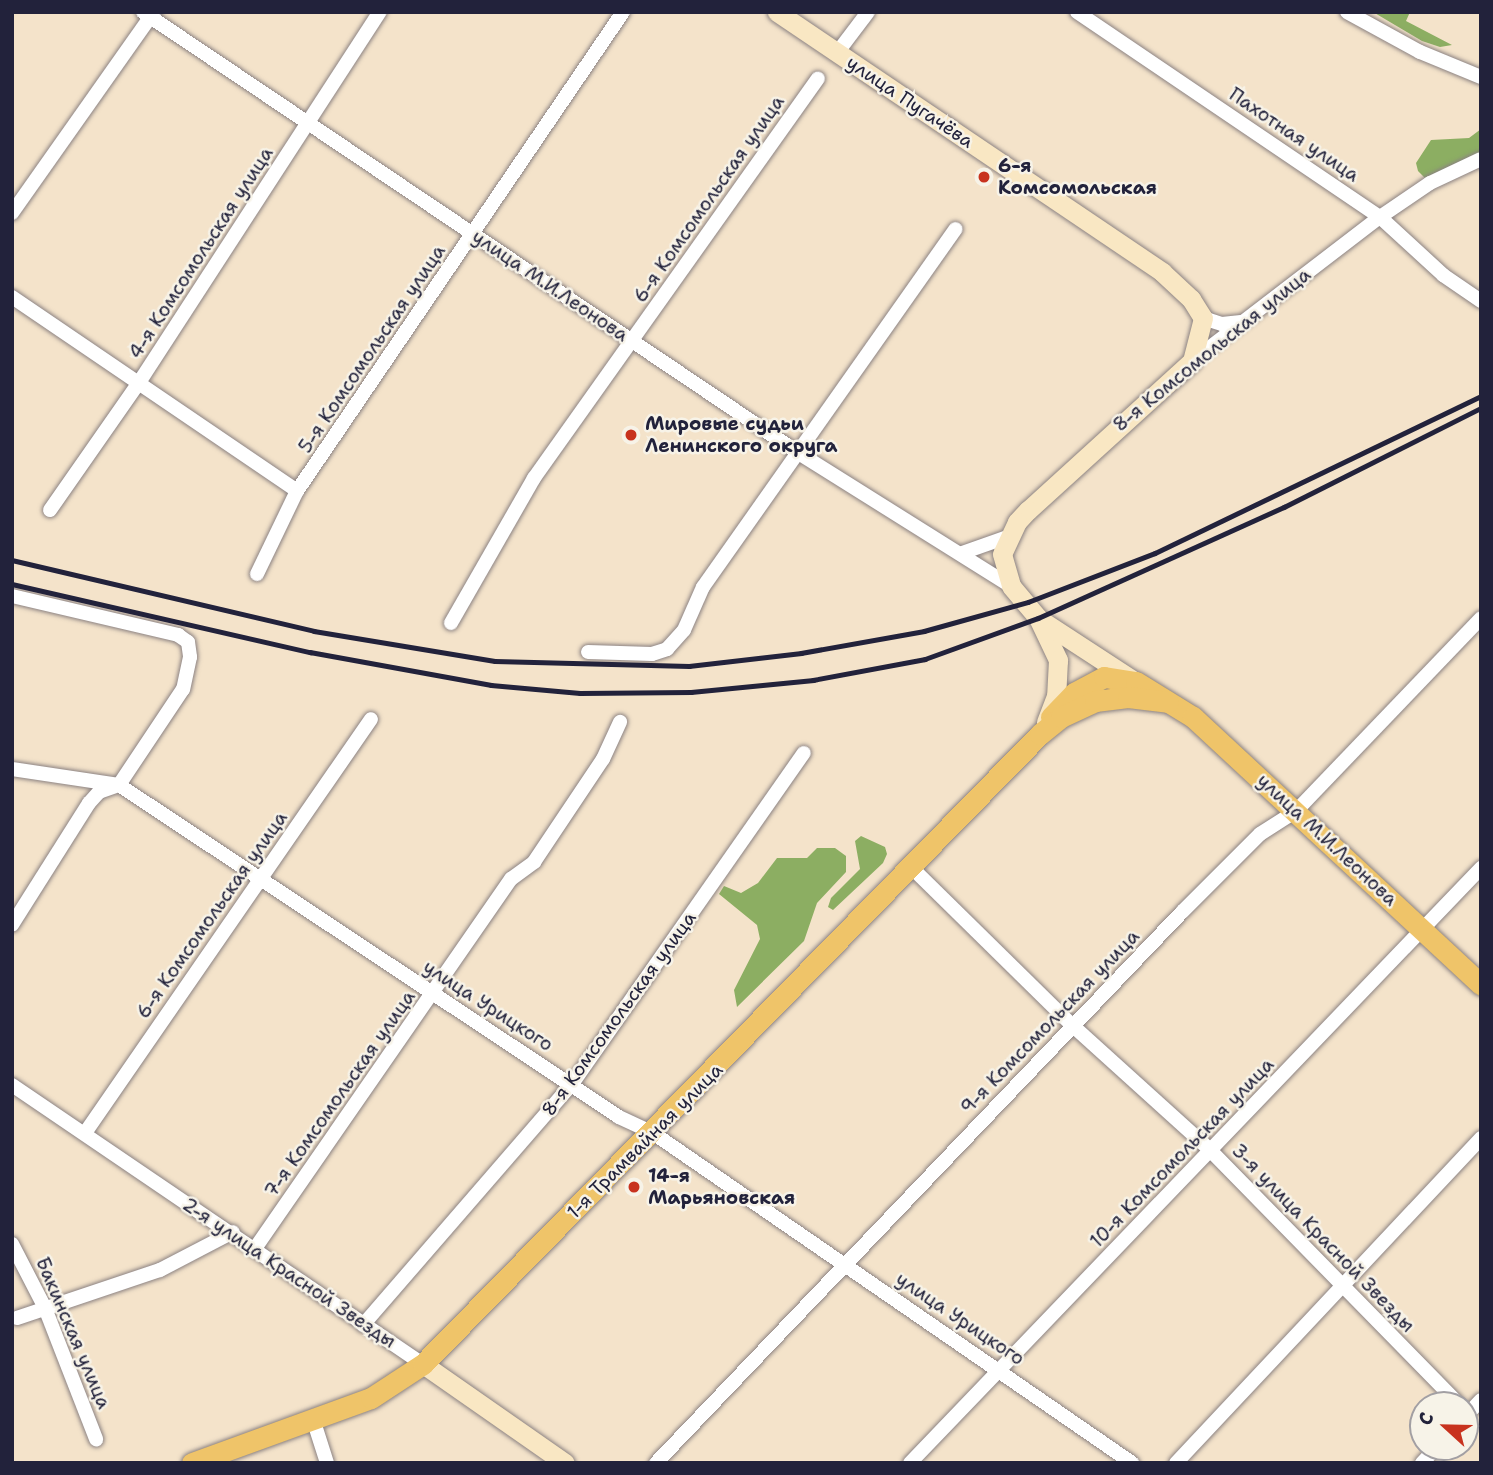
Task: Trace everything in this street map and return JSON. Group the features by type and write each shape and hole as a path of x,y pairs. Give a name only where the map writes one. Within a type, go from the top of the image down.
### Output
{"main road":[{"name":"улица Пугачёва","path":"777,12 1162,272 1192,299 1203,318"},
{"path":"1192,361 1203,318"},
{"name":"8-я Комсомольская улица","path":"1011,586 1002,554 1010,536 1028,510 1192,361"},
{"path":"1010,536 1014,570 1058,660 1086,684"},
{"name":"улица М.И.Леонова","path":"1011,586 1033,610"},
{"path":"1033,610 1132,689"},
{"path":"1040,734 1060,717 1086,684 1086,651"},
{"path":"1040,734 1056,696 1058,660"},
{"path":"1040,734 1063,701 1086,684 1104,677 1132,689"},
{"path":"1060,717 1095,701 1132,689"},
{"name":"улица М.И.Леонова","path":"1132,689 1168,702 1218,736 1481,985"},
{"name":"1-я Трамвайная улица","path":"192,1463 371,1398 424,1364 653,1133 1040,734"},
{"name":"2-я улица Красной Звезды","path":"424,1364 565,1463"}],"street":[{"name":"4-я Комсомольская улица","path":"50,510 140,381 380,12"},
{"name":"5-я Комсомольская улица","path":"257,574 298,491 623,12"},
{"path":"837,53 868,12"},
{"name":"Пахотная улица","path":"1077,12 1380,217 1443,275 1481,301"},
{"path":"1347,12 1420,52 1481,77"},
{"name":"улица М.И.Леонова","path":"149,14 797,452 961,552 1011,586"},
{"path":"12,214 149,14"},
{"name":"6-я Комсомольская улица","path":"452,623 534,478 818,79"},
{"name":"8-я Комсомольская улица","path":"1192,361 1380,217 1430,183 1481,159"},
{"path":"587,652 652,654 667,649 684,630 703,587 956,229"},
{"path":"12,297 140,381 298,491"},
{"path":"1203,318 1222,324 1242,322"},
{"path":"961,552 1010,536"},
{"path":"12,596 178,635 188,642 190,657 183,689 119,785 99,792 89,803 12,925"},
{"name":"9-я Комсомольская улица","path":"656,1463 844,1264 1260,834 1296,811 1481,618"},
{"name":"6-я Комсомольская улица","path":"85,1133 371,719"},
{"name":"7-я Комсомольская улица","path":"256,1247 435,994 511,879 534,863 603,759 620,723"},
{"name":"8-я Комсомольская улица","path":"363,1325 572,1084 804,753"},
{"name":"улица Урицкого","path":"12,769 119,785 619,1117 653,1133 1001,1370 1132,1463"},
{"name":"3-я улица Красной Звезды","path":"912,868 1073,1026 1210,1150 1445,1391"},
{"name":"10-я Комсомольская улица","path":"910,1463 1481,869"},
{"name":"2-я улица Красной Звезды","path":"12,1085 256,1247 363,1325 424,1364"},
{"path":"1176,1463 1481,1138"},
{"path":"17,1318 160,1270 233,1232"},
{"name":"Бакинская улица","path":"12,1244 45,1308 96,1439"},
{"path":"313,1419 327,1463"}],"green space":[{"path":"1373,12 1410,12 1406,21 1452,45 1440,47 1422,41"},
{"path":"1481,129 1481,152 1427,180 1418,171 1416,163 1431,140 1469,138"},
{"path":"861,836 885,847 887,854 883,863 833,910 828,907 831,898 860,869 855,841"},
{"path":"817,848 835,848 846,856 846,872 817,903 804,941 737,1007 734,990 760,939 757,925 719,894 724,886 741,893 758,883 777,858 807,858"}],"railway":[{"path":"12,560 314,631 495,661 689,666 801,653 924,631 1028,602 1155,553 1481,396"},
{"path":"12,584 310,652 491,685 580,693 691,692 813,680 925,659 1038,618 1284,507 1481,408"}],"place":[{"name":"6-я Комсомольская","path":"984,177"},
{"name":"Мировые судьи Ленинского округа","path":"631,435"},
{"name":"14-я Марьяновская","path":"634,1187"}]}
